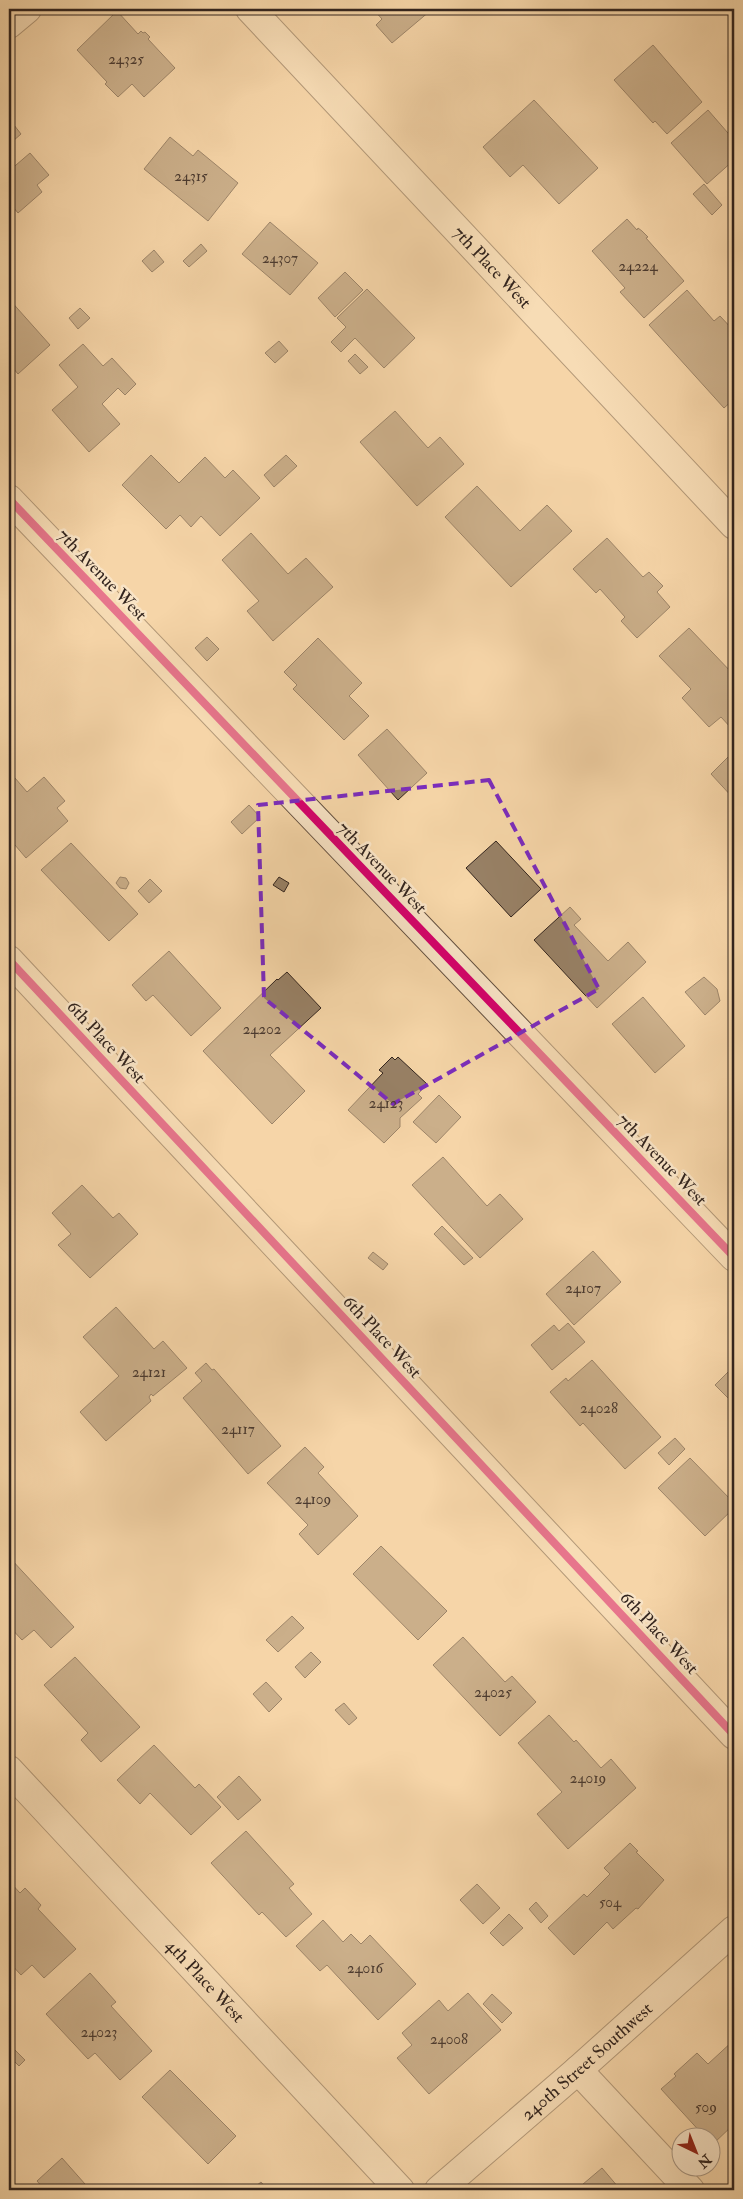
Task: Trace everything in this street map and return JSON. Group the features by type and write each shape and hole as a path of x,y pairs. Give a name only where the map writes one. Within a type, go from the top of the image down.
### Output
{"street":[{"path":"9,24 27,9"},
{"name":"7th Place West","path":"250,9 734,525"},
{"name":"7th Avenue West","path":"9,499 734,1257"},
{"name":"6th Place West","path":"9,960 734,1735"},
{"name":"4th Place West","path":"9,1770 400,2190"},
{"name":"240th Street Southwest","path":"439,2190 578,2070 734,1930"},
{"path":"578,2070 690,2190"}],"highlighted area":[{"path":"489,780 599,989 393,1104 264,998 258,805"}],"building":[{"path":"373,9 428,9 430,11 392,43 376,25 382,19"},
{"path":"117,11 138,34 141,31 145,32 150,37 148,39 175,68 144,97 132,84 118,97 105,84 107,82 77,50"},
{"path":"653,45 702,102 667,134 655,121 653,123 614,80"},
{"path":"534,100 598,168 559,204 523,165 510,177 483,147"},
{"path":"708,110 734,140 734,160 707,184 671,143"},
{"path":"14,125 21,134 13,141 9,136 9,130"},
{"path":"170,137 193,156 198,150 238,183 208,221 144,169"},
{"path":"30,153 49,175 37,185 42,192 18,213 9,202 9,171"},
{"path":"704,184 722,205 712,215 693,194"},
{"path":"627,219 637,230 638,228 648,237 646,238 684,281 644,318 620,292 625,288 592,251"},
{"path":"270,222 318,263 290,295 242,254"},
{"path":"201,244 207,251 189,267 183,261"},
{"path":"154,250 164,262 152,272 142,261"},
{"path":"345,272 363,290 335,317 318,298"},
{"path":"367,289 415,338 384,368 355,338 341,352 331,342 346,327 337,318"},
{"path":"687,290 714,321 720,316 734,331 734,399 724,408 649,325"},
{"path":"9,299 50,345 18,374 9,363"},
{"path":"80,308 90,318 78,329 69,318"},
{"path":"279,341 288,351 275,363 265,353"},
{"path":"83,344 103,366 112,358 136,384 125,395 118,388 102,404 120,424 89,452 52,410 78,387 59,365"},
{"path":"355,354 368,367 360,374 348,361"},
{"path":"395,411 428,448 440,437 464,464 417,506 360,442"},
{"path":"151,455 179,483 205,457 225,478 233,470 260,498 220,536 201,516 191,527 180,515 166,529 122,485"},
{"path":"286,455 297,466 274,487 264,475"},
{"path":"477,486 520,531 547,505 572,531 511,587 445,517"},
{"path":"251,533 288,574 306,558 333,587 273,641 247,611 259,601 222,560"},
{"path":"607,538 643,577 649,572 663,586 657,592 670,607 637,638 621,621 625,617 600,589 596,593 573,569"},
{"path":"689,628 734,675 734,727 732,729 721,717 709,727 682,698 691,689 659,656"},
{"path":"207,637 219,649 207,661 195,648"},
{"path":"318,638 362,683 349,696 369,716 344,740 293,689 297,685 284,672"},
{"path":"387,729 427,773 398,800 358,755"},
{"path":"734,751 734,799 711,774"},
{"path":"9,771 27,792 44,777 65,801 57,808 68,821 26,858 9,838"},
{"path":"249,805 260,817 242,834 231,822"},
{"path":"496,841 541,889 511,917 466,868"},
{"path":"71,843 138,914 109,941 41,870"},
{"path":"120,877 126,878 129,883 126,889 120,888 116,883"},
{"path":"279,877 289,883 284,892 273,885"},
{"path":"150,879 162,891 149,903 138,891"},
{"path":"570,907 581,919 574,925 608,961 628,942 646,962 597,1008 534,940"},
{"path":"169,951 221,1008 191,1036 153,995 146,1001 132,985"},
{"path":"287,972 321,1008 270,1055 305,1091 272,1124 203,1051 277,979"},
{"path":"704,977 717,989 720,1001 705,1015 685,992"},
{"path":"643,997 685,1046 655,1073 612,1024"},
{"path":"392,1057 395,1060 398,1057 427,1084 418,1094 422,1098 400,1118 400,1127 384,1143 348,1110 383,1073 379,1070"},
{"path":"439,1095 461,1117 436,1143 413,1122"},
{"path":"443,1157 487,1206 500,1194 523,1219 480,1258 412,1185"},
{"path":"82,1185 113,1218 119,1213 138,1234 90,1278 58,1245 71,1234 52,1213"},
{"path":"442,1226 473,1258 464,1265 434,1234"},
{"path":"593,1251 621,1282 574,1325 546,1294"},
{"path":"373,1252 388,1264 383,1270 368,1258"},
{"path":"116,1307 154,1349 163,1341 187,1368 153,1396 151,1394 149,1397 151,1401 106,1441 80,1412 119,1376 83,1337"},
{"path":"568,1323 585,1342 552,1370 531,1345 554,1325 559,1331"},
{"path":"592,1360 661,1437 625,1469 583,1423 580,1426 550,1392 566,1378 568,1381"},
{"path":"206,1363 212,1370 214,1369 281,1446 248,1474 183,1398 202,1381 195,1373"},
{"path":"734,1366 734,1393 729,1399 715,1385"},
{"path":"675,1438 685,1449 669,1465 658,1453"},
{"path":"305,1447 324,1467 318,1473 358,1516 318,1555 299,1534 308,1525 267,1483"},
{"path":"690,1458 734,1503 734,1508 705,1536 658,1488"},
{"path":"381,1546 447,1611 418,1640 353,1574"},
{"path":"10,1558 74,1627 51,1648 34,1630 22,1640 9,1626"},
{"path":"292,1616 304,1628 278,1652 266,1640"},
{"path":"463,1637 505,1682 512,1676 536,1702 500,1736 433,1665"},
{"path":"311,1652 321,1662 305,1678 295,1667"},
{"path":"75,1657 140,1727 101,1762 81,1740 88,1733 44,1685"},
{"path":"266,1682 282,1699 269,1712 253,1694"},
{"path":"344,1703 357,1718 349,1725 335,1710"},
{"path":"549,1715 574,1742 576,1740 601,1768 611,1759 636,1788 568,1849 537,1814 562,1792 518,1743"},
{"path":"154,1745 195,1788 199,1784 221,1807 191,1835 150,1793 140,1804 117,1780"},
{"path":"239,1776 261,1800 238,1820 217,1797"},
{"path":"246,1831 294,1884 289,1888 312,1914 286,1937 262,1912 259,1915 211,1863"},
{"path":"630,1843 638,1851 636,1852 664,1880 638,1909 636,1908 613,1929 607,1922 574,1955 548,1928 584,1894 587,1897 610,1874 604,1868"},
{"path":"9,1881 20,1893 25,1888 41,1905 38,1909 76,1949 44,1978 32,1965 21,1975 9,1962 9,1946 13,1943 9,1939"},
{"path":"477,1884 500,1908 483,1924 460,1900"},
{"path":"536,1902 548,1916 541,1923 529,1909"},
{"path":"509,1914 523,1928 503,1946 490,1933"},
{"path":"323,1920 343,1942 351,1934 361,1944 370,1935 416,1984 378,2020 327,1965 320,1971 296,1946"},
{"path":"90,1973 116,2002 111,2006 152,2051 120,2080 95,2053 88,2059 46,2014"},
{"path":"468,1993 501,2030 429,2094 397,2058 412,2045 402,2033 439,2000 448,2011"},
{"path":"492,1994 512,2013 502,2023 483,2004"},
{"path":"734,2040 734,2124 720,2137 720,2126 695,2126 661,2089 697,2053 708,2064"},
{"path":"13,2048 25,2060 19,2066 9,2056 9,2052"},
{"path":"170,2070 236,2136 208,2164 142,2097"},
{"path":"62,2158 85,2184 77,2190 45,2190 37,2181"},
{"path":"602,2168 619,2188 623,2184 629,2190 576,2190"},
{"path":"261,2182 268,2190 251,2190"}],"cycle path":[{"path":"9,499 734,1257"},
{"path":"9,960 734,1735"}]}
